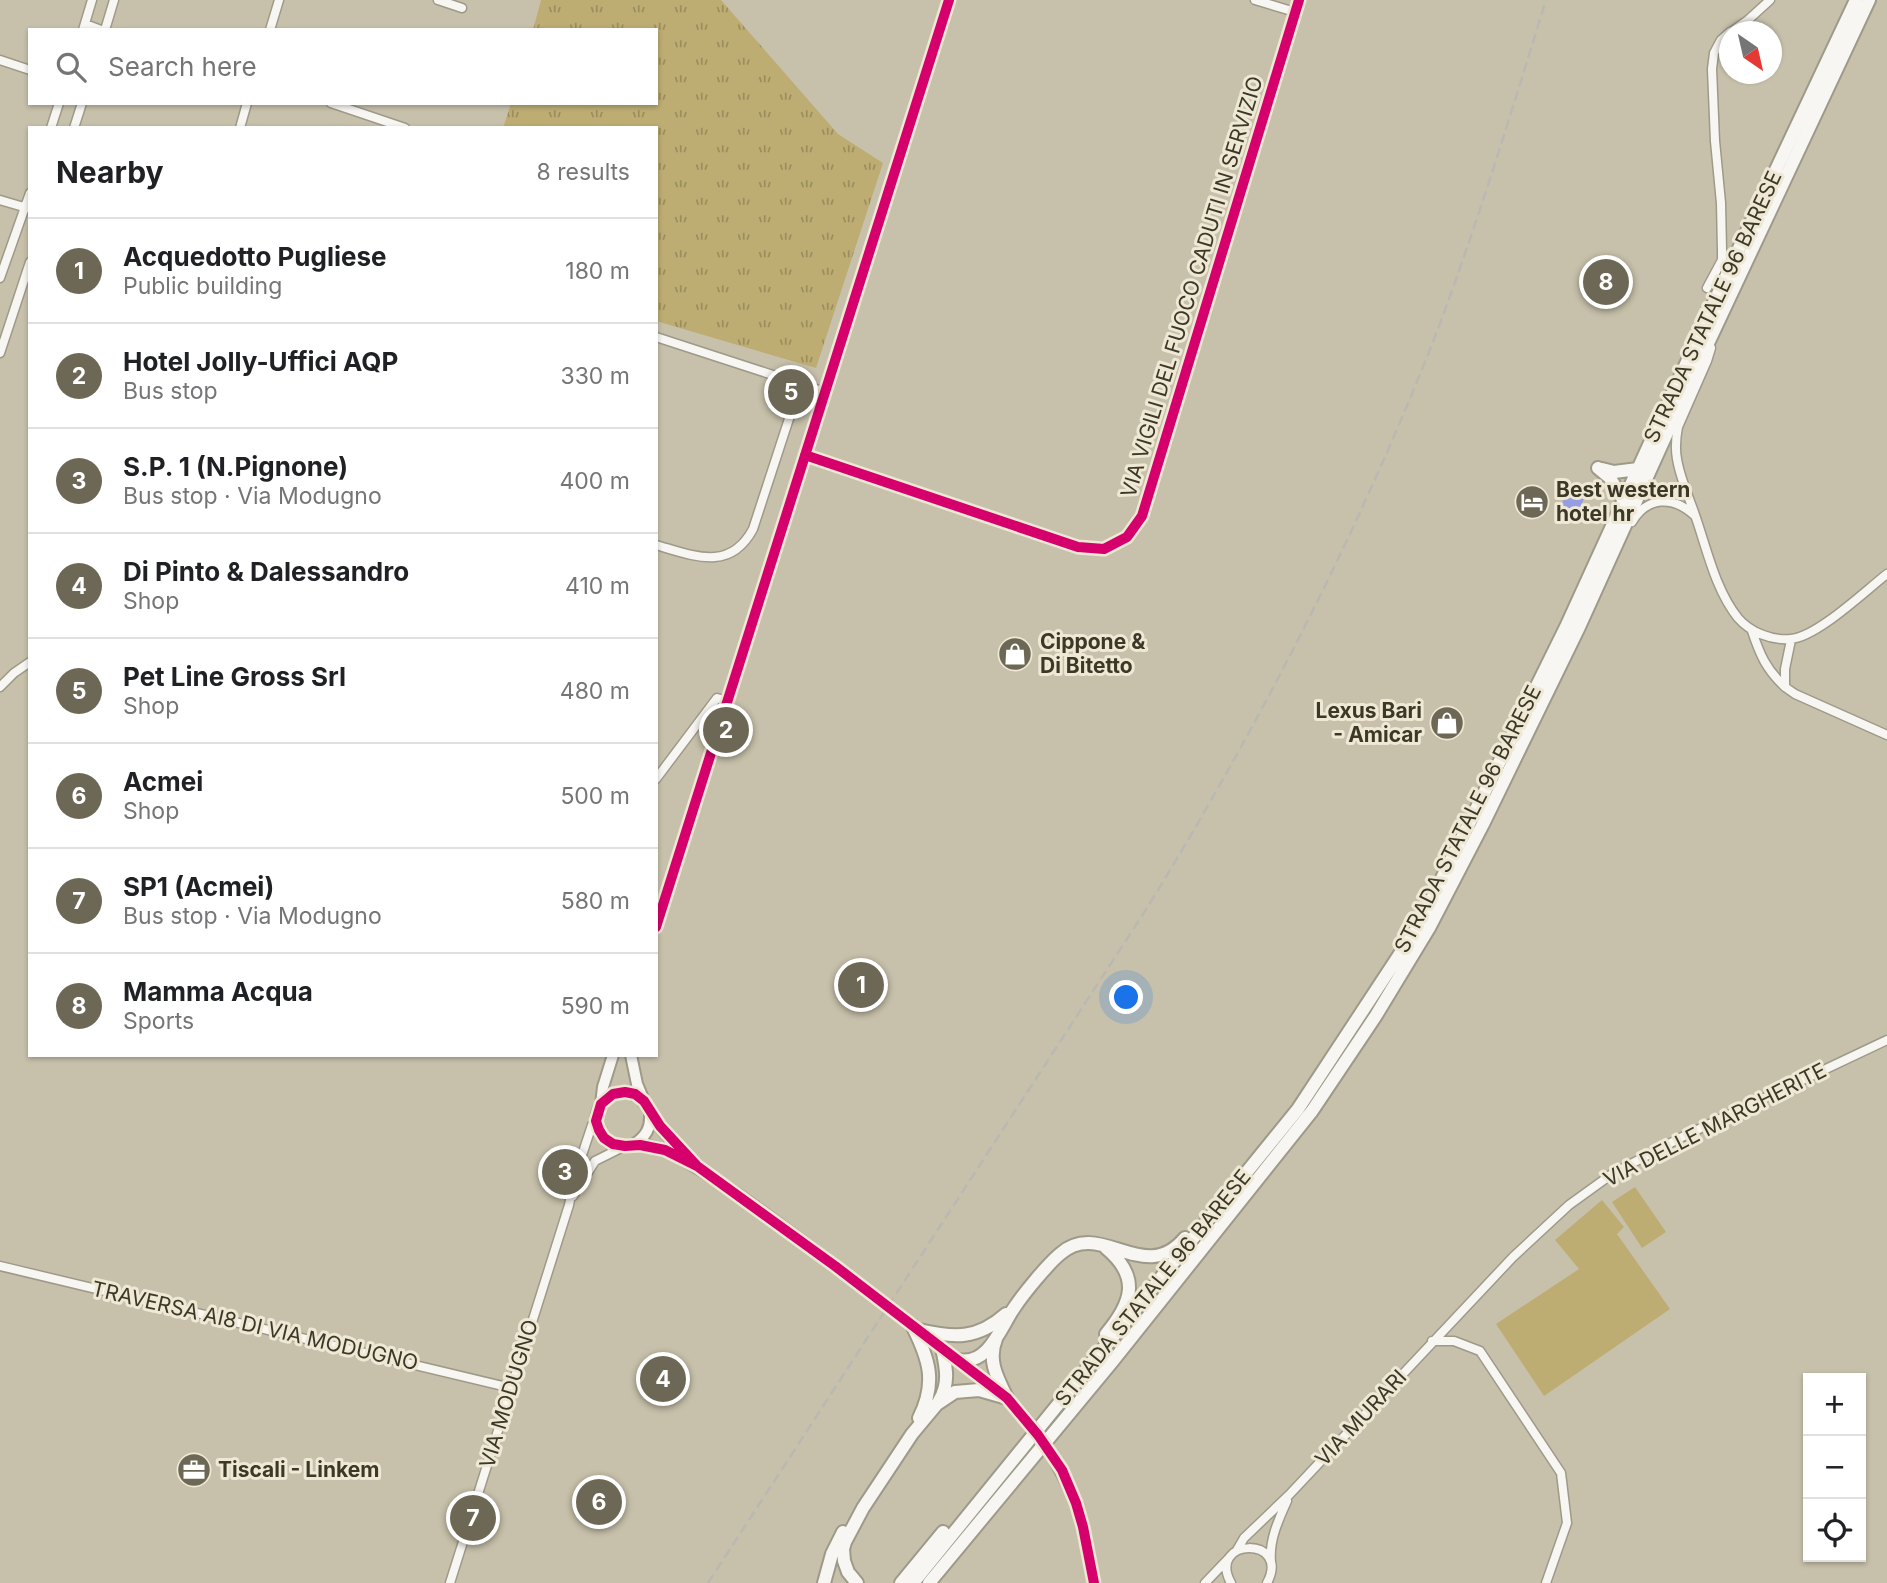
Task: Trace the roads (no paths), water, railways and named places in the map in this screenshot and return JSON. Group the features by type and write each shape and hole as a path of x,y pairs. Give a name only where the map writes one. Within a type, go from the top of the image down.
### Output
{"main road":[{"name":"STRADA STATALE 96 BARESE","path":"913,1583 1298,1109 1419,925 1566,627 1638,470 1713,290 1734,259 1856,0"},
{"name":"STRADA STATALE 96 BARESE","path":"929,1583 1112,1362 1312,1111 1430,928 1601,580 1868,0"},
{"path":"1713,290 1716,273 1734,259"},
{"path":"1624,501 1610,478 1598,468 1614,472 1638,470"},
{"path":"959,1360 967,1362 978,1357 996,1338 1015,1307 1064,1250 1087,1243 1144,1257 1171,1251 1261,1155"},
{"path":"1046,1420 1079,1368 1112,1327 1129,1296 1126,1270 1103,1246"},
{"path":"913,1326 946,1336 973,1334 989,1327 1015,1307"},
{"path":"912,1434 927,1401 930,1381 926,1355 913,1326"},
{"path":"996,1338 992,1352 993,1366 1010,1401"},
{"path":"857,1583 846,1567 843,1549 845,1542 863,1508 912,1434 944,1393 947,1383 942,1348"},
{"path":"937,1404 955,1392 971,1390 979,1390 1010,1401"},
{"path":"901,1583 943,1532 981,1499"},
{"path":"824,1583 838,1540 863,1508"}],"street":[{"path":"84,27 92,0"},
{"path":"104,28 114,0"},
{"path":"271,28 279,0"},
{"path":"438,0 463,8"},
{"path":"658,922 949,0"},
{"path":"1255,0 1295,12"},
{"name":"VIA VIGILI DEL FUOCO CADUTI IN SERVIZIO","path":"805,455 1078,547 1104,549 1128,537 1142,516 1299,0"},
{"path":"1746,21 1770,0"},
{"path":"1716,273 1722,260 1721,203 1712,69 1714,53 1719,44"},
{"path":"0,61 28,69"},
{"path":"52,126 58,105"},
{"path":"75,126 81,105"},
{"path":"241,126 246,105"},
{"path":"337,105 399,126"},
{"path":"0,200 27,208 0,278"},
{"path":"1,353 28,267"},
{"path":"1719,321 1707,361 1685,409 1676,437 1677,458 1716,577 1739,619 1752,631 1791,640 1809,633 1832,618 1887,574"},
{"path":"658,338 825,392"},
{"path":"658,546 702,558 728,554 748,538 754,528 800,385"},
{"path":"1601,580 1616,558 1638,512 1644,507 1652,503 1673,503 1696,517"},
{"path":"1752,631 1770,673 1785,687 1887,735"},
{"path":"1785,687 1785,669 1791,640"},
{"path":"0,687 28,663"},
{"path":"658,776 717,698 728,701"},
{"name":"VIA DELLE MARGHERITE","path":"1432,1341 1513,1257 1570,1205 1612,1174 1680,1138 1887,1040"},
{"path":"612,1057 596,1121 604,1138 613,1144 665,1150 697,1166 835,1266 1010,1401 1029,1423 1062,1471 1083,1527 1094,1583"},
{"path":"629,1145 642,1139 651,1122 637,1084 631,1057"},
{"path":"601,1104 614,1094 635,1094 669,1137 697,1166"},
{"name":"VIA MODUGNO","path":"450,1583 569,1205 574,1179 592,1125 596,1121"},
{"name":"VIA MODUGNO","path":"569,1205 595,1161 629,1145"},
{"name":"TRAVERSA AI8 DI VIA MODUGNO","path":"0,1266 511,1388"},
{"path":"1432,1341 1454,1341 1480,1351 1561,1473 1567,1523 1546,1583"},
{"name":"VIA MURARI","path":"1205,1583 1237,1550 1244,1538 1289,1495 1432,1341"},
{"name":"VIA MURARI","path":"1269,1581 1275,1526 1289,1495"},
{"path":"1237,1550 1256,1548 1267,1555 1271,1563"},
{"path":"1230,1557 1227,1574 1231,1583"}],"water":[{"path":"1571,484 1587,492 1573,524 1556,516"}],"railway":[{"path":"708,1583 1147,908 1265,704 1336,563 1431,347 1477,218 1546,0"}],"place":[{"name":"Mamma Acqua","path":"1606,282"},
{"name":"Pet Line Gross Srl","path":"791,392"},
{"name":"Best western hotel hr","path":"1532,502"},
{"name":"Cippone & Di Bitetto","path":"1015,654"},
{"name":"Lexus Bari - Amicar","path":"1447,723"},
{"name":"Hotel Jolly-Uffici AQP","path":"726,730"},
{"name":"Acquedotto Pugliese","path":"861,985"},
{"name":"S.P. 1 (N.Pignone)","path":"565,1172"},
{"name":"Di Pinto & Dalessandro","path":"663,1379"},
{"name":"Tiscali - Linkem","path":"194,1470"},
{"name":"Acmei","path":"599,1502"},
{"name":"SP1 (Acmei)","path":"473,1518"}]}
